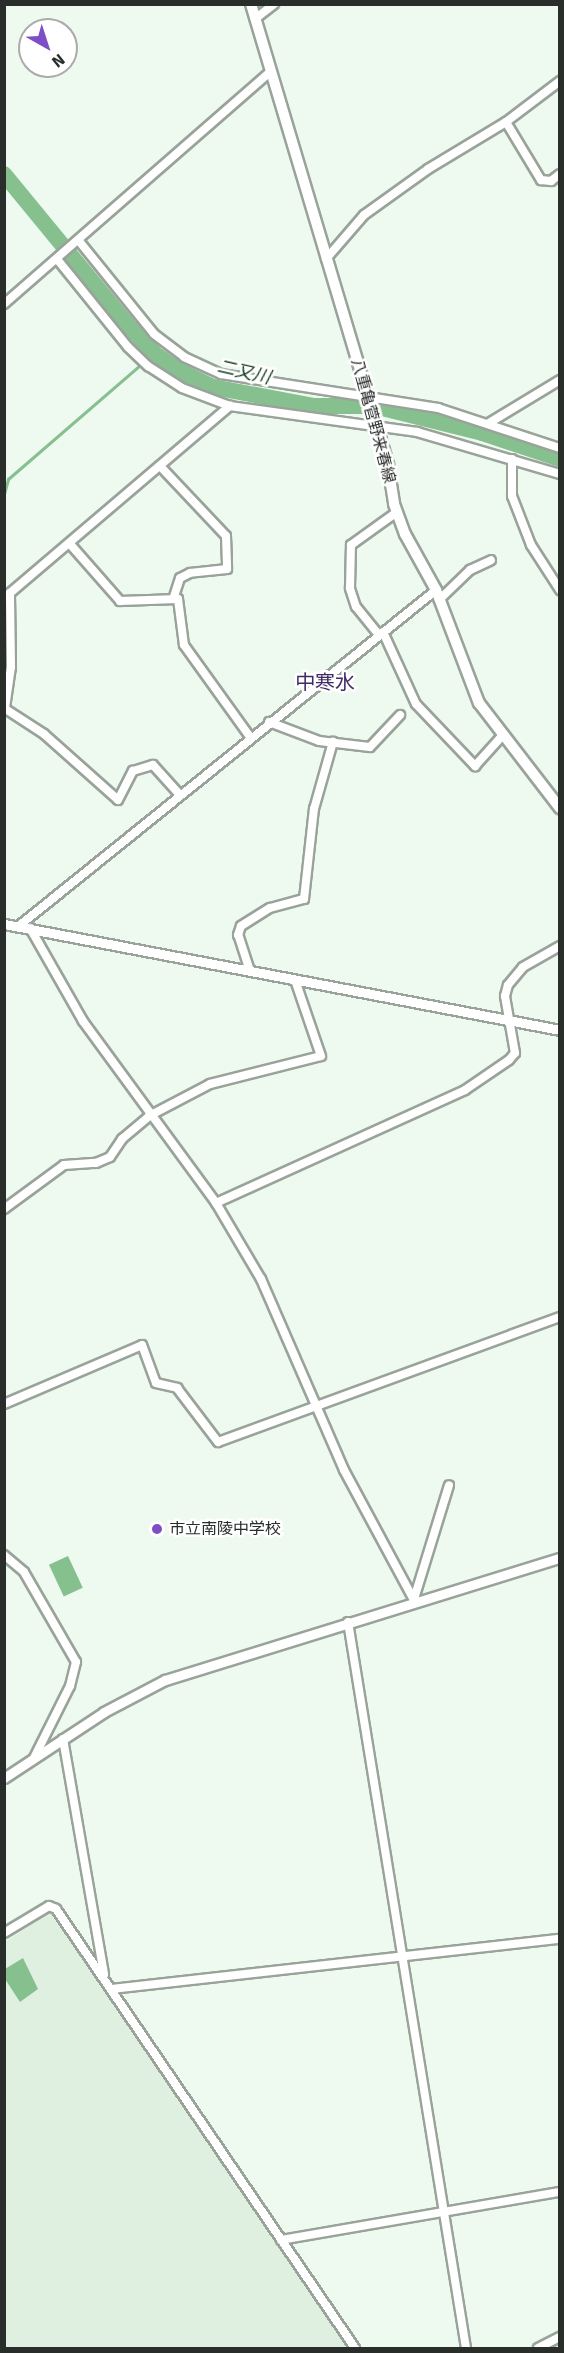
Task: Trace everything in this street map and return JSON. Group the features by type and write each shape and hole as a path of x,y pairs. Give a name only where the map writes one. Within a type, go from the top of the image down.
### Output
{"main road":[{"name":"八重亀菅野来春線","path":"251,4 377,429 397,512 437,595 461,665 501,737 560,808"}],"street":[{"path":"255,19 274,4"},
{"path":"4,304 79,241 270,72"},
{"path":"326,259 364,215 428,169 506,122 560,81"},
{"path":"506,122 541,180 551,181 560,174"},
{"path":"79,241 140,321 184,357 244,380 367,395 438,408 560,448"},
{"path":"57,259 120,339 148,366 182,388 230,406 377,429 417,432 560,474"},
{"path":"489,423 560,380"},
{"path":"179,794 153,765 133,771 118,800 73,764 44,735 5,708 11,667 10,593 230,406"},
{"path":"512,459 512,496 531,545 560,590"},
{"path":"160,466 226,536 226,569 190,573 180,578 174,597"},
{"path":"397,512 351,545 350,588 356,607 381,633 416,704 475,766 501,737"},
{"path":"70,543 120,601 174,597 178,599 184,645 250,737"},
{"path":"25,926 179,794 381,633 470,570 491,560"},
{"path":"269,722 299,736 333,742 374,745 400,716"},
{"path":"250,971 238,935 241,926 270,908 304,899 314,809 333,742"},
{"path":"4,924 25,926 560,1030"},
{"path":"25,926 83,1021 149,1116 216,1203 261,1280 318,1403 344,1470 414,1600"},
{"path":"216,1203 465,1090 515,1053 506,996 512,976 535,958 560,946"},
{"path":"4,1209 64,1165 96,1163 110,1157 122,1139 149,1116 210,1084 321,1056 295,980"},
{"path":"4,1404 142,1345 156,1383 177,1388 218,1442 318,1403 560,1317"},
{"path":"414,1600 448,1485"},
{"path":"4,1555 24,1572 76,1662 70,1686 34,1759"},
{"path":"4,1778 63,1739 165,1680 414,1600 560,1558"},
{"path":"348,1622 400,1958 466,2349"},
{"path":"63,1739 105,1978"},
{"path":"4,1934 49,1906 56,1909 355,2349"},
{"path":"111,1989 560,1939"},
{"path":"281,2240 560,2192"},
{"path":"538,2349 560,2337"}],"shaded area":[{"path":"68,1556 83,1588 64,1597 49,1565"},
{"path":"49,1913 57,1914 347,2348 5,2348 5,1942"},
{"path":"23,1958 38,1989 20,2002 5,1979 5,1969"}],"waterway":[{"name":"二又川","path":"4,174 134,332 154,353 180,371 213,387 314,406 374,406 482,433 560,459"},
{"path":"4,494 8,479 154,353"}],"place":[{"name":"市立南陵中学校","path":"157,1529"}],"district":[{"name":"中寒水","path":"325,682"}]}
